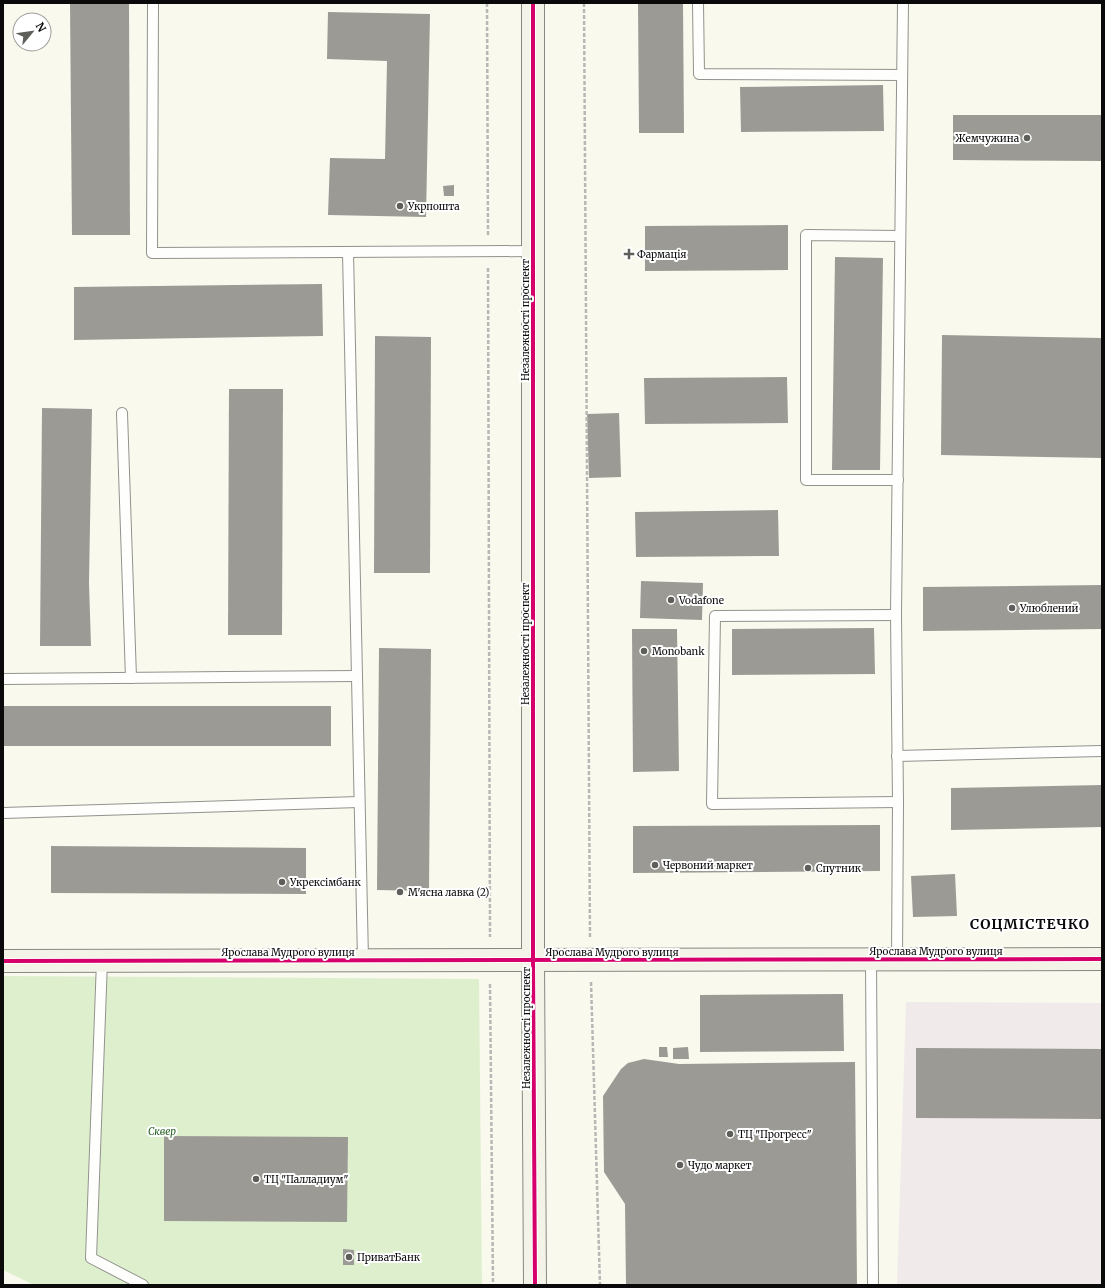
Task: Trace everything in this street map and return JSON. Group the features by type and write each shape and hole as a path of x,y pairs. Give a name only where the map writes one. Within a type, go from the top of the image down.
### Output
{"street":[{"name":"Незалежності проспект","path":"533,3 533,960 535,1285"},
{"name":"Ярослава Мудрого вулиця","path":"3,961 1102,959"}],"lane":[{"path":"153,3 152,254 533,251"},
{"path":"698,3 699,74 902,74"},
{"path":"897,959 898,802 896,615 903,3"},
{"path":"898,480 806,480 806,235 900,236"},
{"path":"348,252 363,960"},
{"path":"122,413 131,678"},
{"path":"896,615 715,616 712,804 898,802"},
{"path":"3,679 357,676"},
{"path":"897,756 1102,751"},
{"path":"3,813 359,802"},
{"path":"871,960 873,1285"},
{"path":"102,961 91,1258 143,1285"}],"path":[{"path":"487,3 492,1285"},
{"path":"584,3 590,960 600,1285"}],"shaded area":[{"path":"906,1002 1102,1003 1102,1285 897,1285"}],"green space":[{"name":"Сквер","path":"3,976 479,979 482,1285 34,1285 3,1270"}],"building":[{"path":"70,3 129,3 130,235 72,235"},
{"path":"638,3 683,3 684,133 639,133"},
{"path":"328,12 430,14 426,217 328,215 330,158 385,159 387,61 327,59"},
{"path":"883,85 884,131 741,132 740,87"},
{"name":"Жемчужина","path":"953,115 1102,115 1102,161 953,160"},
{"path":"454,185 454,196 444,196 443,186"},
{"path":"788,225 788,270 645,271 645,226"},
{"path":"835,257 883,258 880,470 832,470"},
{"path":"322,284 323,336 74,340 74,287"},
{"path":"942,335 1102,338 1102,458 941,455"},
{"path":"375,336 431,337 430,573 374,573"},
{"path":"787,377 788,423 645,424 644,378"},
{"path":"229,389 283,389 282,635 228,635"},
{"path":"42,408 92,409 89,583 91,646 40,646"},
{"path":"619,413 621,477 589,478 587,414"},
{"path":"778,510 779,556 636,557 635,512"},
{"name":"Vodafone","path":"641,581 703,583 702,620 640,618"},
{"name":"Улюблений","path":"1102,585 1102,629 923,631 923,587"},
{"path":"874,628 875,674 732,675 732,629"},
{"path":"632,629 677,629 679,771 633,772"},
{"path":"379,648 431,649 429,891 377,890"},
{"path":"3,706 331,706 331,746 3,746"},
{"path":"1102,785 1102,827 951,830 951,788"},
{"path":"880,825 880,871 633,873 633,826"},
{"path":"51,846 306,848 306,894 51,893"},
{"path":"955,874 957,916 913,917 911,876"},
{"path":"843,994 844,1051 700,1052 700,995"},
{"path":"659,1047 667,1047 668,1057 659,1057"},
{"path":"688,1047 689,1059 673,1059 673,1048"},
{"path":"916,1048 1102,1049 1102,1119 916,1118"},
{"name":"ТЦ \"Прогресс\"","path":"644,1059 679,1064 855,1062 857,1285 626,1285 625,1204 604,1172 603,1096 621,1069 628,1063"},
{"name":"ТЦ \"Палладиум\"","path":"164,1136 348,1137 347,1222 164,1221"},
{"name":"ПриватБанк","path":"343,1249 354,1250 354,1265 343,1265"}],"cycle path":[{"path":"533,3 533,960 535,1285"},
{"path":"3,961 1102,959"}],"place":[{"name":"Жемчужина","path":"1027,138"},
{"name":"Укрпошта","path":"400,206"},
{"name":"Фармація","path":"629,254"},
{"name":"Vodafone","path":"671,600"},
{"name":"Улюблений","path":"1012,608"},
{"name":"Monobank","path":"644,651"},
{"name":"Червоний маркет","path":"655,865"},
{"name":"Спутник","path":"808,868"},
{"name":"Укрексімбанк","path":"282,882"},
{"name":"М'ясна лавка (2)","path":"400,892"},
{"name":"ТЦ \"Прогресс\"","path":"730,1134"},
{"name":"Чудо маркет","path":"680,1165"},
{"name":"ТЦ \"Палладиум\"","path":"256,1179"},
{"name":"ПриватБанк","path":"349,1257"}],"district":[{"name":"СОЦМІСТЕЧКО","path":"1030,924"}]}
